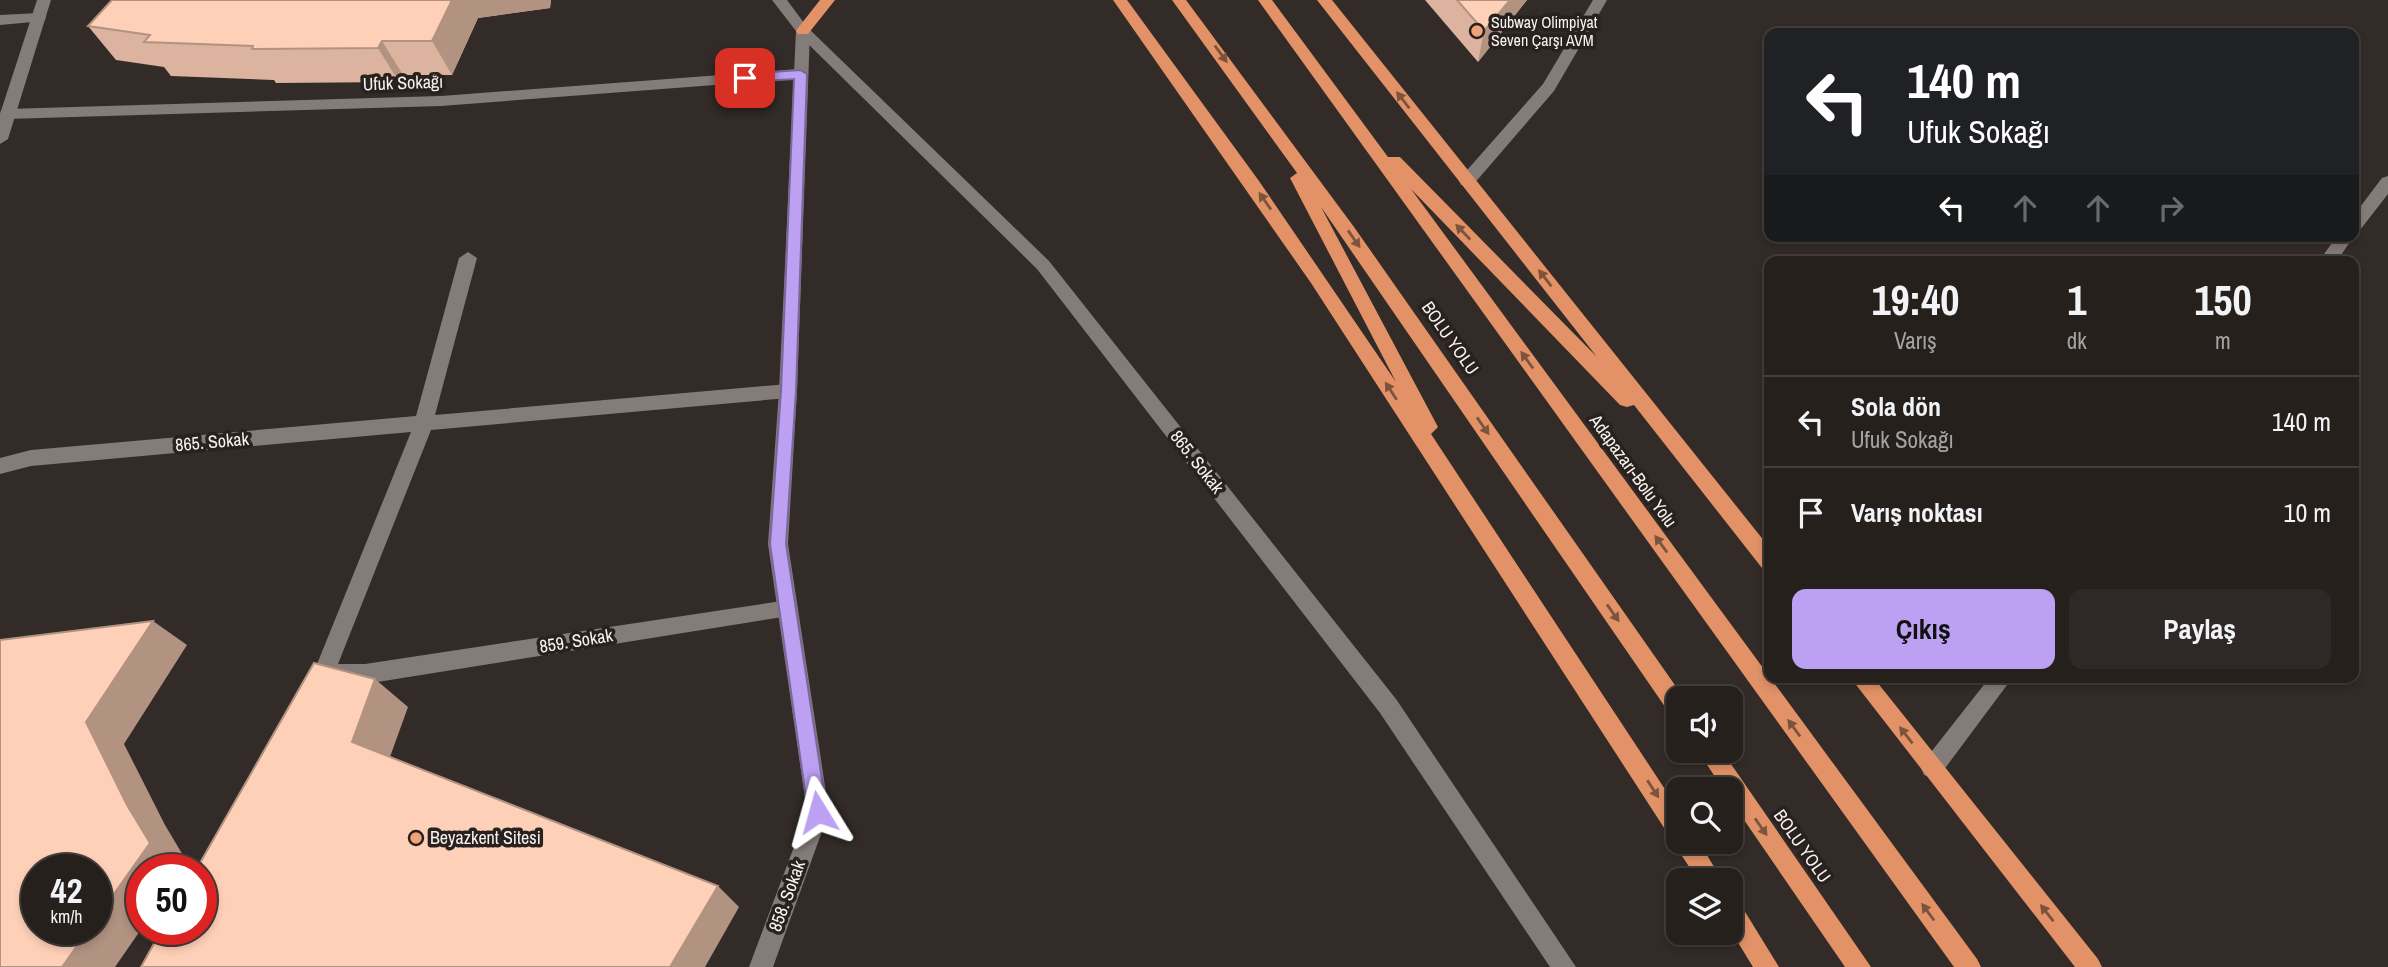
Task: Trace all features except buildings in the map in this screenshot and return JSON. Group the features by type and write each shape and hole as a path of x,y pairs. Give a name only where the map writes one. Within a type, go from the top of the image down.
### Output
{"highway":[{"path":"803,31 828,0"},
{"path":"1120,0 1299,250 1630,755"},
{"name":"BOLU YOLU","path":"1180,0 1348,231 1666,690"},
{"name":"Adapazarı-Bolu Yolu","path":"1265,0 1969,967"},
{"path":"1324,0 1764,556"},
{"path":"1346,111 1699,474"},
{"path":"1265,115 1407,387 1502,559 1666,810"},
{"path":"1865,683 2090,967"},
{"name":"BOLU YOLU","path":"1717,763 1858,967"},
{"path":"1743,930 1767,967"}],"street":[{"path":"0,139 44,0"},
{"name":"865. Sokak","path":"779,0 803,31 1043,265 1388,706 1564,967"},
{"path":"1467,181 1549,88 1600,0"},
{"path":"0,20 39,18"},
{"name":"858. Sokak","path":"761,967 818,812 778,544 788,391 803,31"},
{"name":"Ufuk Sokağı","path":"7,114 441,101 800,74"},
{"path":"2359,220 2388,182"},
{"path":"2330,256 2341,242"},
{"path":"310,697 324,674 425,423 468,258"},
{"name":"865. Sokak","path":"0,466 31,458 788,391"},
{"name":"859. Sokak","path":"324,674 365,674 788,609"},
{"path":"1932,768 1998,683"}],"place":[{"name":"Subway Olimpiyat Seven Çarşı AVM","path":"1477,31"},
{"name":"Beyazkent Sitesi","path":"416,838"}],"route":[{"path":"745,78 800,74 788,391 778,544 818,812"}]}
